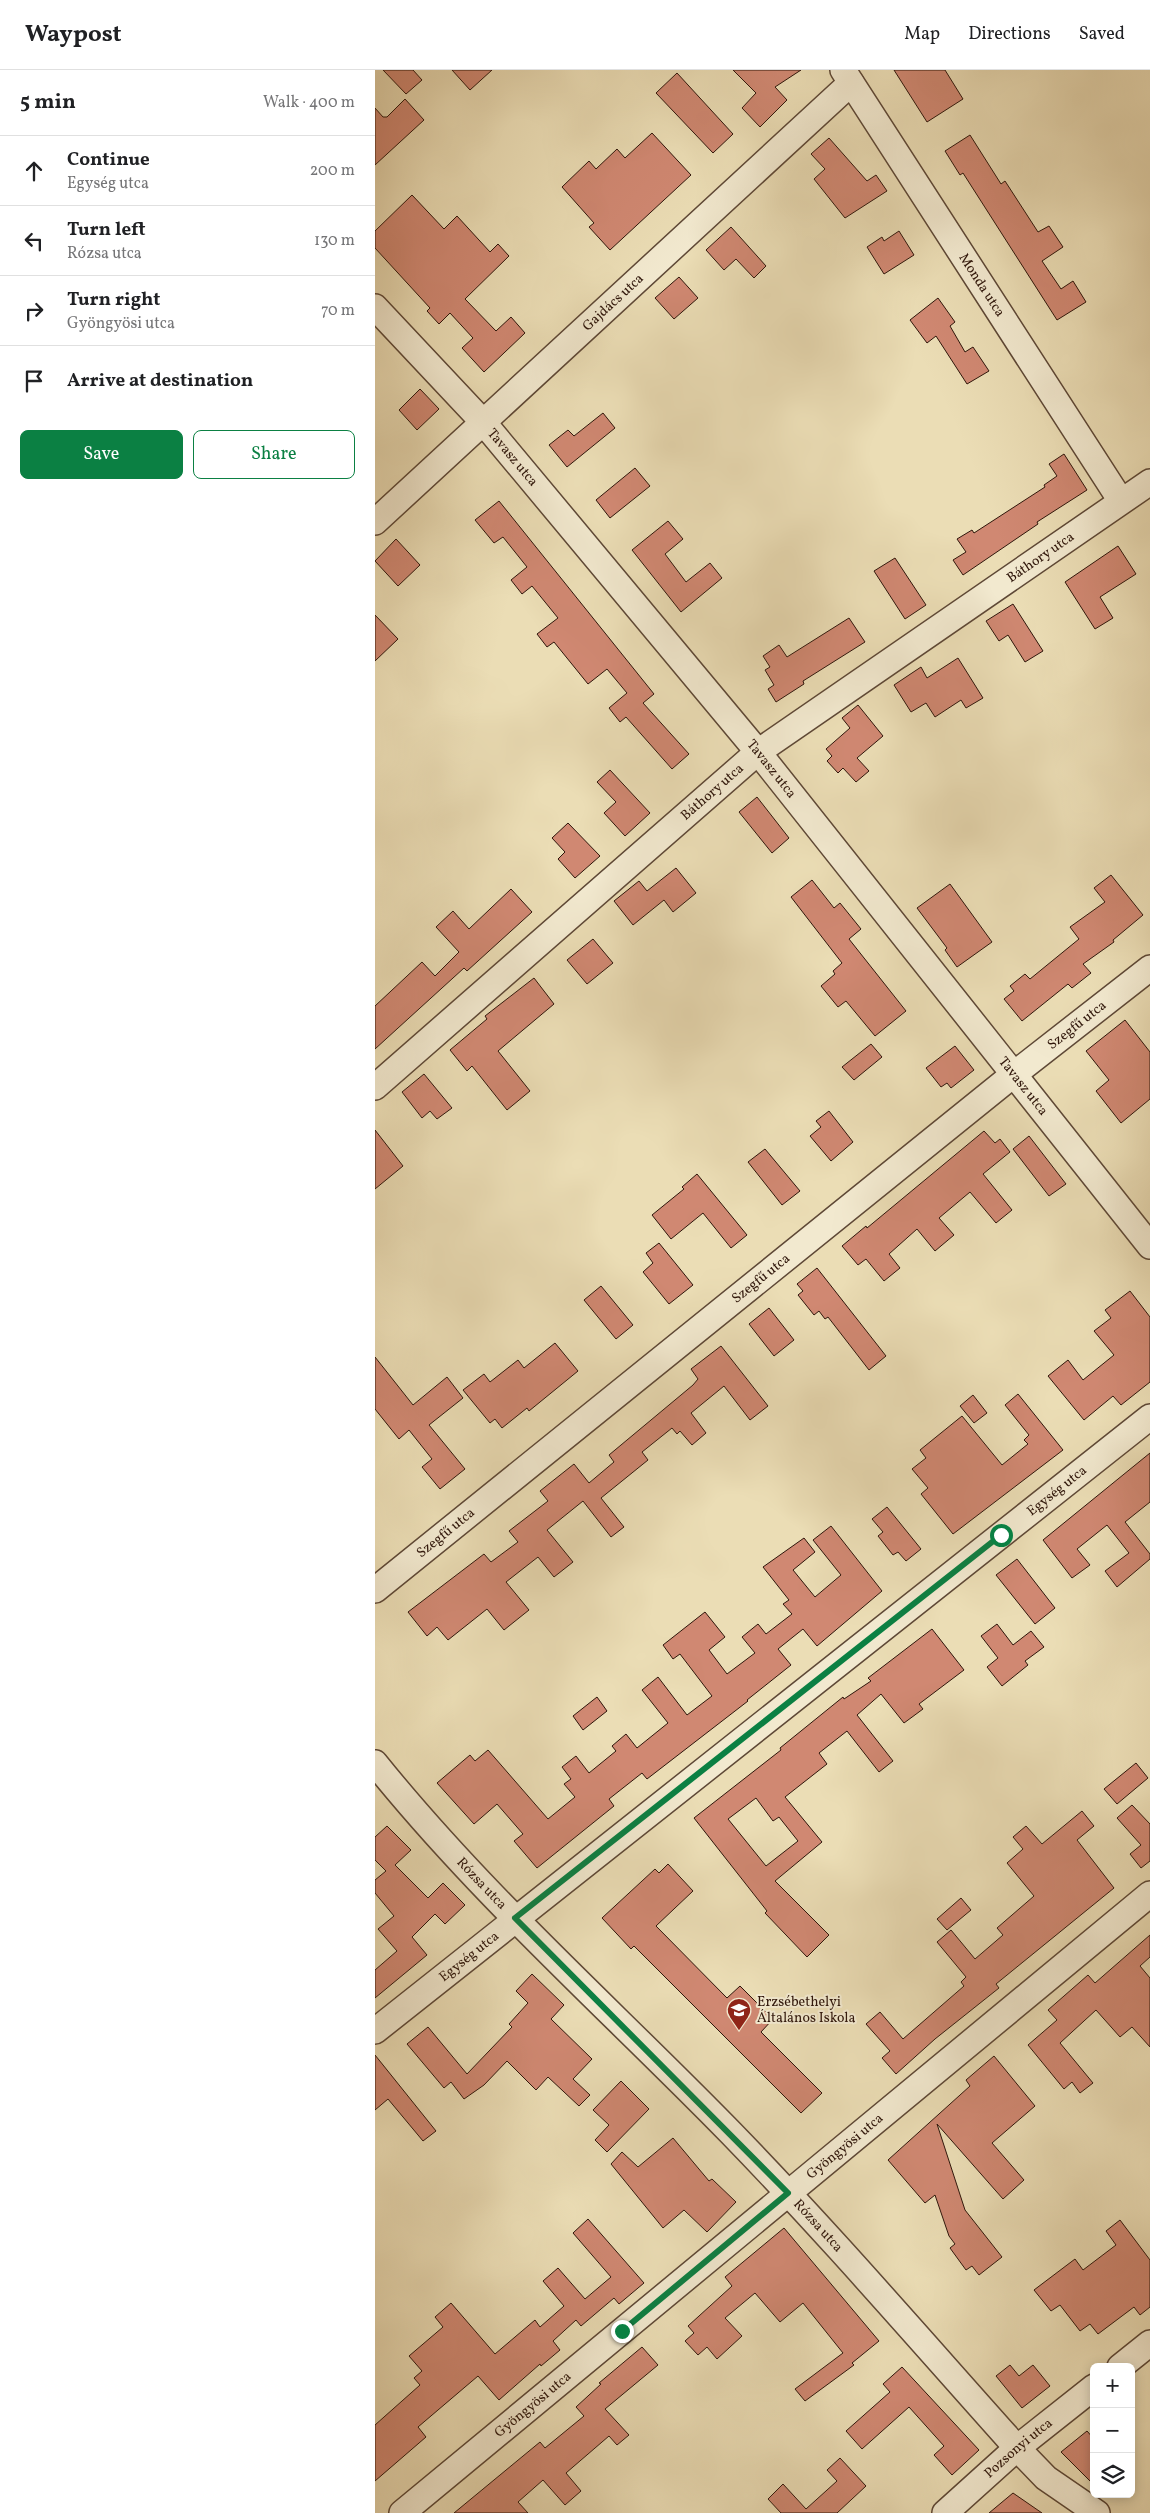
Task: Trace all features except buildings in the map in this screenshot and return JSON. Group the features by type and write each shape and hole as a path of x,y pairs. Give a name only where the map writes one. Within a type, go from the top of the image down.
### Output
{"street":[{"name":"Gajdács utca","path":"375,522 847,76"},
{"name":"Monda utca","path":"847,76 1121,501"},
{"name":"Tavasz utca","path":"375,306 483,422 758,752 1150,1246"},
{"name":"Báthory utca","path":"375,1087 758,752 1150,482"},
{"name":"Szegfű utca","path":"375,1590 1013,1075 1150,968"},
{"name":"Egység utca","path":"375,2031 515,1918 1150,1417"},
{"name":"Rózsa utca","path":"375,1763 407,1802 515,1918 788,2193 1017,2448 1046,2478 1097,2513"},
{"name":"Gyöngyösi utca","path":"402,2513 1150,1894"},
{"path":"1125,2363 1150,2343"},
{"name":"Pozsonyi utca","path":"945,2513 1017,2448 1090,2390"}],"place":[{"name":"Erzsébethelyi Általános Iskola","path":"739,2031"}],"route":[{"path":"622,2331 788,2193 730,2132 515,1918 1001,1535"}]}
